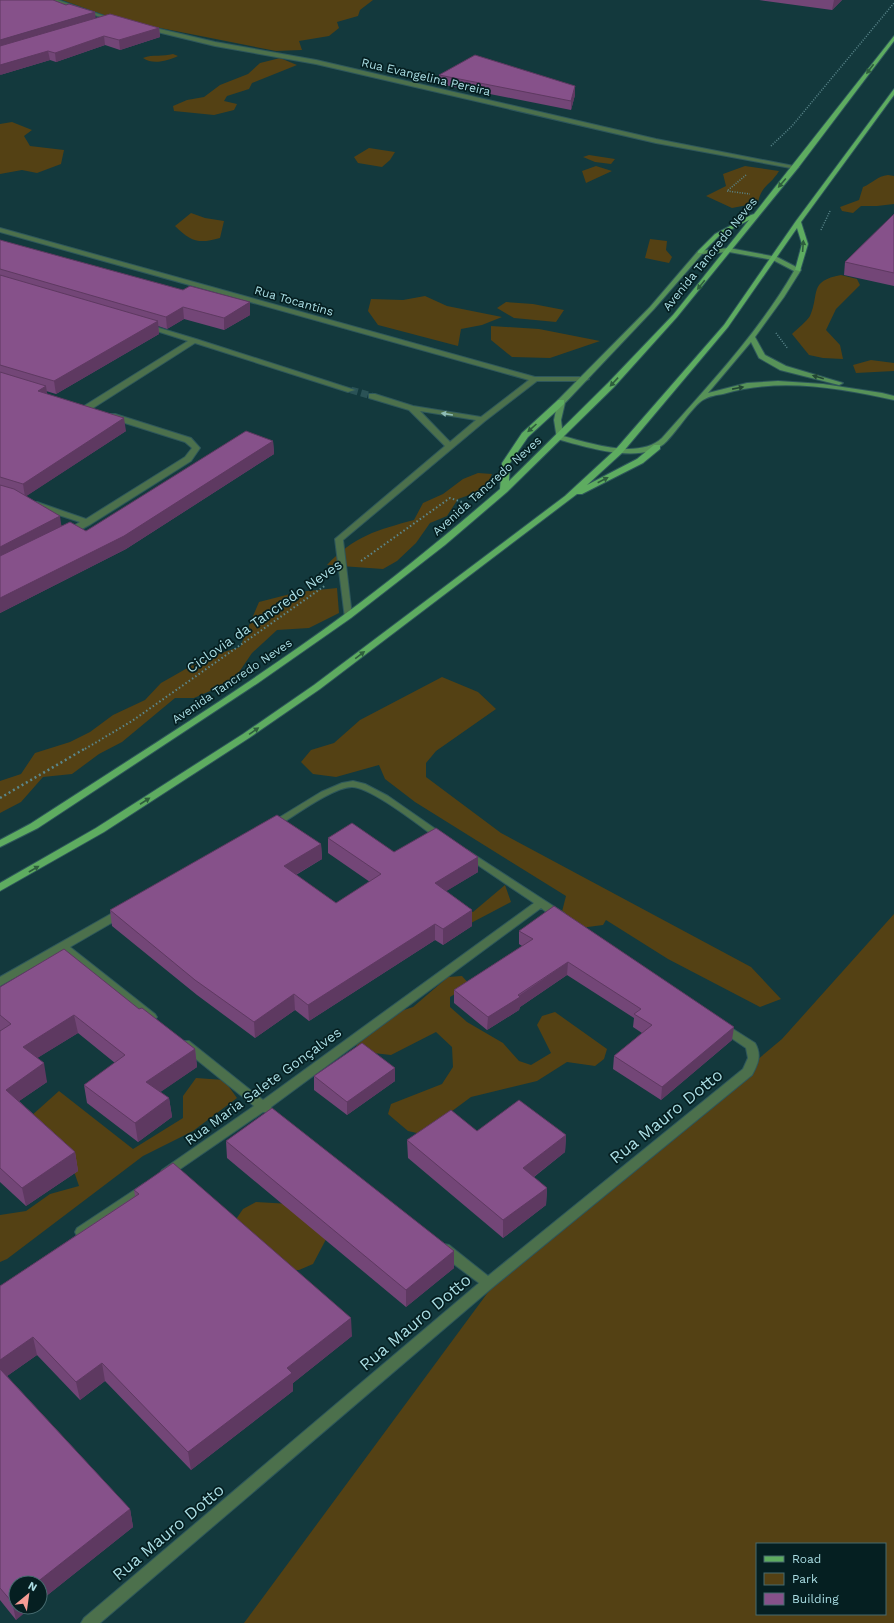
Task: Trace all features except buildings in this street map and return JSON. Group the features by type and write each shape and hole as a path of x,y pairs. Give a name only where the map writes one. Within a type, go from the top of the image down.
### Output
{"main road":[{"name":"Avenida Tancredo Neves","path":"0,844 34,826 210,711 348,616 504,490 560,437 676,316 796,167 894,38"},
{"path":"0,888 100,830 246,736 317,687 568,498 619,451 726,326 775,258 798,222 894,91"},
{"path":"504,490 506,463 525,435 585,379 652,308 700,252 717,235 757,214"},
{"path":"568,498 640,461 657,447 701,398 751,337 790,285 798,270 805,244 798,222"},
{"path":"700,252 729,250 775,258 798,270"},
{"path":"751,337 762,356 783,368 894,398"},
{"path":"701,398 763,383 805,384 882,395"},
{"path":"561,402 557,415 556,426 560,437 592,446 619,451 657,447"}],"street":[{"path":"53,0 119,21"},
{"path":"104,21 111,19"},
{"name":"Rua Evangelina Pereira","path":"140,26 210,43 316,62 656,141 796,167"},
{"name":"Rua Tocantins","path":"0,230 535,379 585,379"},
{"path":"142,324 352,390"},
{"path":"60,537 88,522 188,459 196,448 188,440 91,409 194,340"},
{"path":"348,616 339,539 482,419 535,379"},
{"path":"372,396 412,408 482,419"},
{"path":"412,408 450,446"},
{"path":"22,500 88,522"},
{"path":"263,830 339,786 352,784 368,788 568,921"},
{"name":"Rua Maria Salete Gonçalves","path":"70,1240 263,1106 541,903"},
{"path":"0,982 131,906"},
{"path":"62,946 159,1024"},
{"name":"Rua Mauro Dotto","path":"89,1623 488,1283 748,1072 754,1058 751,1046 711,1020"},
{"path":"178,1038 275,1116"},
{"path":"438,1244 488,1283"}],"path":[{"name":"Ciclovia da Tancredo Neves","path":"0,798 132,721 450,498 482,509"}],"green space":[{"path":"62,0 373,0 360,10 358,16 337,22 339,28 329,36 299,41 302,50 276,51 115,19"},
{"path":"173,54 178,56 160,62 143,58 150,56"},
{"path":"280,58 297,65 252,83 249,89 227,96 224,101 237,104 234,110 214,115 174,111 173,106 187,100 204,97 220,85 248,74 260,63"},
{"path":"12,122 32,130 24,136 30,146 64,150 61,164 37,173 22,170 0,174 0,124"},
{"path":"369,148 395,152 390,160 382,167 358,163 354,157"},
{"path":"589,155 615,159 611,164 595,162 583,157"},
{"path":"596,166 612,171 586,183 582,171"},
{"path":"745,166 779,171 761,192 758,203 732,208 706,196 726,186 723,174"},
{"path":"888,175 894,176 894,204 861,206 853,213 842,211 840,207 859,200 863,187 881,177"},
{"path":"191,213 205,218 224,221 220,238 206,241 196,240 186,235 175,226"},
{"path":"650,239 667,241 666,250 672,257 669,263 645,258"},
{"path":"841,275 857,279 860,285 836,309 826,330 840,345 843,359 823,358 809,355 792,334 810,316 819,285 824,281"},
{"path":"425,296 447,306 502,317 482,325 461,329 458,346 378,325 368,311 371,299 403,300"},
{"path":"506,302 533,304 564,310 556,322 514,318 497,308"},
{"path":"491,326 539,329 600,341 550,358 512,357 491,340"},
{"path":"871,360 894,363 894,371 856,373 853,365"},
{"path":"478,473 492,474 486,489 458,499 447,516 430,523 416,543 397,561 383,569 327,565 347,547 367,535 414,520 423,503 443,494 463,479"},
{"path":"337,588 339,613 309,628 277,630 252,653 233,681 194,698 175,698 122,742 99,754 72,774 43,777 21,802 0,813 0,781 21,774 35,753 70,742 90,732 113,715 145,700 161,683 205,658 240,647 259,602 298,592"},
{"path":"442,677 478,692 496,709 436,751 426,763 426,777 501,833 751,967 781,999 760,1007 668,959 606,920 603,925 557,931 566,896 415,802 385,779 379,765 336,777 313,774 301,762 311,750 334,743 360,720"},
{"path":"505,885 511,902 452,933 451,903 473,912"},
{"path":"894,914 894,1623 244,1623 500,1276 782,1039"},
{"path":"462,976 470,985 450,997 450,1007 467,1022 503,1043 519,1061 531,1065 551,1053 537,1025 542,1016 555,1012 607,1049 604,1059 595,1066 567,1062 537,1081 471,1097 421,1134 408,1131 388,1114 391,1104 442,1084 453,1067 452,1047 436,1032 391,1055 364,1052 356,1045 362,1036 375,1031 374,1020 413,1007 448,977"},
{"path":"196,1078 224,1080 237,1098 193,1131 143,1156 7,1259 0,1262 0,1215 26,1211 50,1194 79,1186 65,1145 21,1125 59,1091 133,1149 183,1118 183,1096"},
{"path":"256,1202 343,1207 313,1264 299,1270 280,1270 228,1231 243,1209"}],"tunnel":[{"path":"351,390 372,396"}]}
